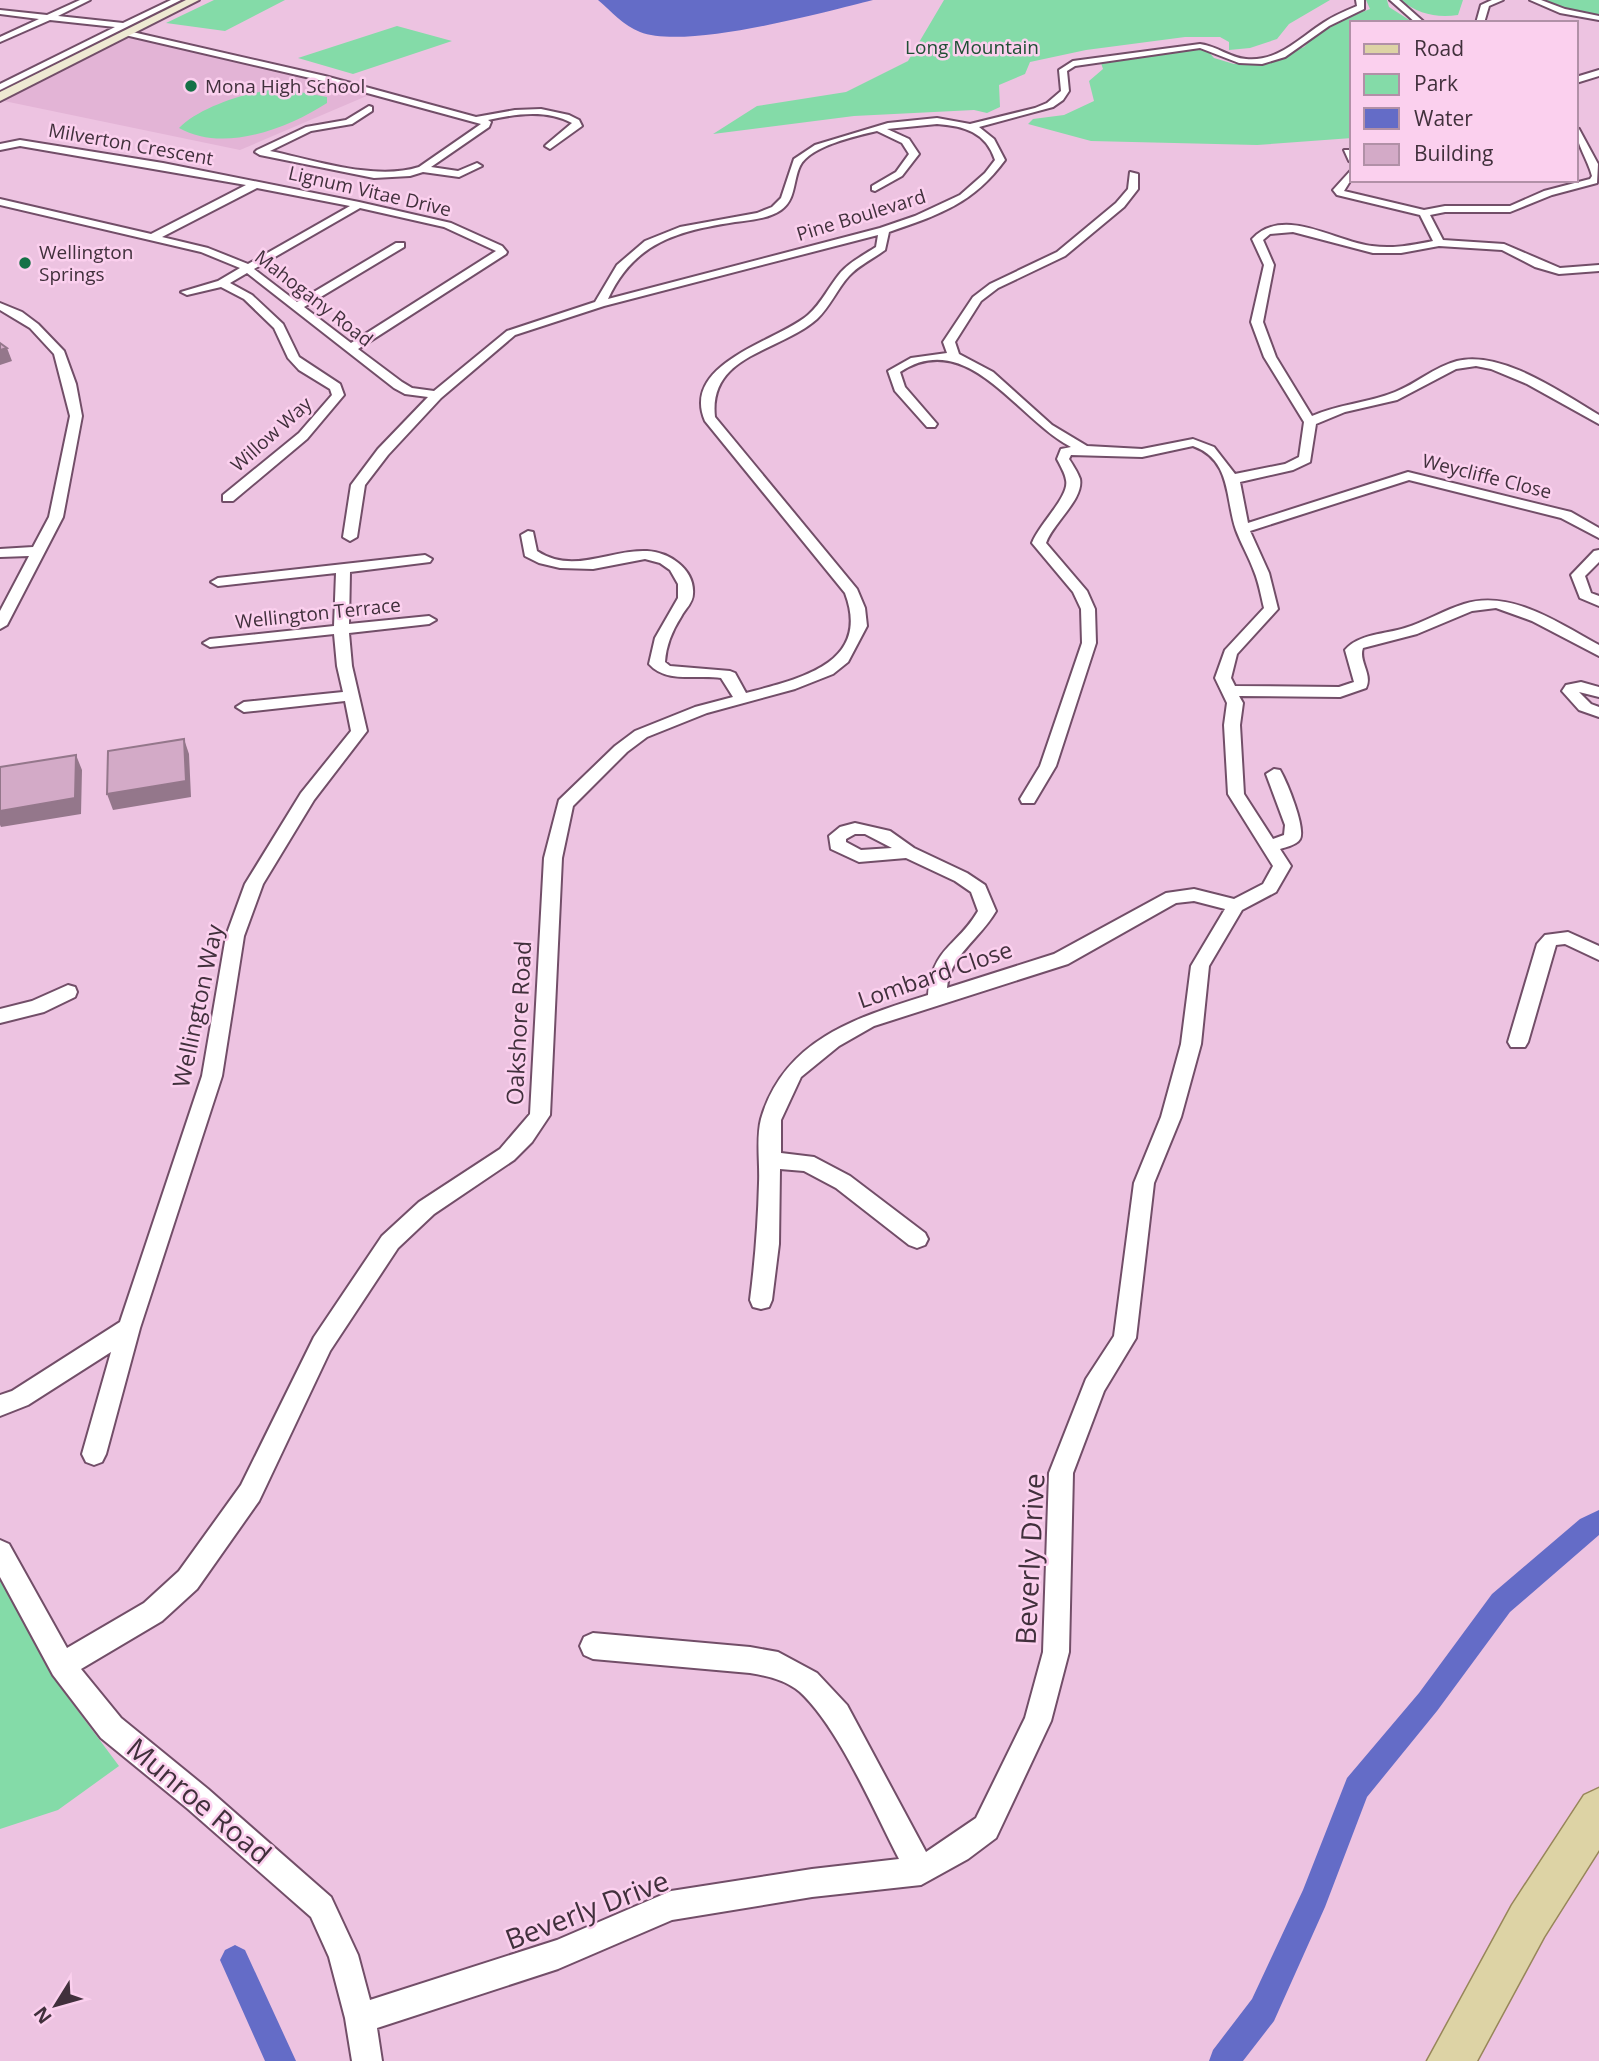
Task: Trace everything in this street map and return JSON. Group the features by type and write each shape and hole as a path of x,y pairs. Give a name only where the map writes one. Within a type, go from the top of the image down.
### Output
{"main road":[{"path":"1451,2061 1528,1921 1599,1810"}],"street":[{"path":"0,40 86,0"},
{"path":"0,97 130,29 177,0"},
{"path":"0,87 194,0"},
{"path":"972,126 1024,114 1059,100 1066,88 1063,69 1073,64 1200,46 1219,49 1234,60 1264,61 1300,46 1328,23 1361,7 1360,0"},
{"path":"1394,0 1419,21"},
{"path":"1481,21 1485,5 1499,0"},
{"path":"1534,0 1563,11 1599,18"},
{"path":"0,12 130,29 486,122 486,125 422,169"},
{"path":"1578,79 1599,73"},
{"path":"369,109 349,122 309,129 260,152 374,175 399,174 422,169 459,174 477,166"},
{"path":"478,119 531,112 570,117 576,122 577,126 550,146"},
{"name":"Pine Boulevard","path":"350,537 358,485 383,452 437,395 511,333 600,304 884,230 974,193 999,160 997,151 991,141 972,126 923,121 879,129 827,144 802,157 795,164 789,179 787,198 782,206 773,211 691,226 646,242 607,284 600,304"},
{"path":"875,188 899,174 914,154 906,141 879,129"},
{"path":"1350,175 1338,190 1341,194 1424,213 1445,209 1510,209 1548,193 1594,181 1597,176 1593,161 1586,143 1578,134"},
{"name":"Milverton Crescent","path":"0,147 20,143 256,184"},
{"path":"324,165 343,155"},
{"path":"954,356 950,342 959,323 977,299 994,286 1060,254 1090,231 1120,205 1133,189 1133,174"},
{"path":"152,238 256,184"},
{"name":"Lignum Vitae Drive","path":"256,184 447,225 502,252 351,348"},
{"name":"Mahogany Road","path":"0,202 216,254 248,268 409,391 437,395"},
{"path":"187,292 222,283 359,205"},
{"path":"1424,213 1439,243"},
{"path":"1233,480 1252,472 1285,469 1305,459 1310,422 1293,390 1270,357 1258,327 1269,265 1258,239 1260,235 1272,230 1292,229 1363,248 1393,250 1439,243 1504,247 1539,265 1559,271 1599,268"},
{"name":"Oakshore Road","path":"62,1666 153,1612 188,1580 250,1493 321,1345 390,1242 410,1220 492,1168 516,1147 536,1123 540,1115 552,858 565,804 621,749 641,734 701,710 742,700 828,671 843,659 860,626 858,608 852,592 709,418 705,406 707,394 714,381 758,346 809,319 832,297 844,275 881,248 884,230"},
{"path":"298,306 400,245"},
{"name":"Willow Way","path":"222,283 247,297 279,326 293,358 336,387 338,395 303,436 228,498"},
{"path":"0,306 18,314 34,326 60,353 76,416 56,517 0,625"},
{"path":"931,424 899,388 894,371 902,365 934,356 954,356 987,371 1047,429 1082,448"},
{"path":"1310,422 1332,412 1396,396 1463,363 1486,364 1514,374 1599,420"},
{"path":"1028,799 1048,766 1089,643 1088,609 1080,591 1038,543 1044,529 1073,493 1073,479 1063,459 1066,452 1082,448 1138,453 1187,442 1207,447 1233,480 1242,529 1262,573 1271,609 1230,653 1223,678 1236,703 1232,726 1236,794 1272,846 1282,866 1270,888 1236,906"},
{"name":"Weycliffe Close","path":"1242,529 1408,476 1566,515 1599,534"},
{"path":"528,535 530,554 564,565 591,565 651,554 673,564 684,580 687,598 663,636 657,664 664,670 730,676 742,700"},
{"path":"0,553 39,551"},
{"path":"1599,554 1578,575 1578,583 1585,595 1599,602"},
{"path":"218,582 425,559"},
{"name":"Wellington Way","path":"94,1454 129,1328 212,1076 235,936 254,884 307,797 359,731 343,653 343,568"},
{"path":"1228,691 1353,690 1363,681 1353,657 1353,650 1357,645 1412,631 1482,604 1497,604 1526,614 1599,651"},
{"name":"Wellington Terrace","path":"210,643 429,620"},
{"path":"1599,692 1581,687 1571,688 1570,691 1585,707 1599,712"},
{"path":"244,707 353,696"},
{"path":"1272,846 1292,838 1293,825 1275,774"},
{"path":"908,852 961,877 979,889 987,911 980,925 947,954 938,973 937,999"},
{"name":"Lombard Close","path":"761,1300 768,1244 771,1119 793,1072 832,1041 867,1021 1061,959 1172,897 1194,895 1236,906"},
{"name":"Beverly Drive","path":"360,2018 558,1954 671,1906 812,1883 921,1871 986,1828 1038,1721 1056,1652 1061,1473 1094,1387 1125,1338 1144,1183 1171,1117 1191,1044 1200,966 1236,906"},
{"path":"1518,1042 1546,944 1551,939 1568,938 1599,954"},
{"path":"0,1016 37,1007 68,992"},
{"path":"770,1160 807,1163 843,1182 917,1239"},
{"path":"0,1406 20,1398 129,1328"},
{"name":"Munroe Road","path":"0,1552 62,1666 111,1728 321,1907 343,1955 360,2018 367,2061"},
{"path":"593,1646 750,1660 778,1665 808,1682 837,1715 921,1871"}],"shaded area":[{"name":"Mona High School","path":"128,33 376,92 240,150 4,101"}],"green space":[{"path":"214,0 285,0 225,31 166,23"},
{"name":"Long Mountain","path":"944,0 1330,0 1289,24 1277,39 1250,48 1229,50 1229,42 1220,37 1185,37 1086,50 1030,62 1025,74 999,85 1000,107 987,113 974,110 854,116 713,134 757,106 846,92 908,61"},
{"path":"1366,0 1387,0 1389,7 1411,21 1350,21 1350,138 1257,145 1091,141 1028,124 1033,119 1064,115 1094,101 1089,81 1103,69 1101,63 1173,50 1207,50 1214,58 1234,64 1254,64 1304,47 1333,23 1370,9"},
{"path":"1401,0 1463,0 1458,15 1442,16 1421,12"},
{"path":"1536,0 1599,0 1599,15 1543,3"},
{"path":"397,26 452,41 353,74 298,58"},
{"path":"283,89 327,97 327,103 293,121 254,135 215,138 196,135 179,128 213,106 257,92"},
{"path":"0,1579 58,1684 119,1766 58,1810 0,1829"}],"water":[{"path":"598,0 873,0 754,28 688,36 661,36 634,29"}],"building":[{"path":"184,739 186,781 107,794 108,751"},
{"path":"76,755 75,798 0,811 0,767"}],"waterway":[{"path":"1224,2061 1263,2010 1315,1897 1357,1788 1428,1702 1501,1603 1589,1527 1599,1522"},
{"path":"235,1960 281,2061"}],"place":[{"name":"Mona High School","path":"191,86"},
{"name":"Wellington Springs","path":"25,263"}]}
